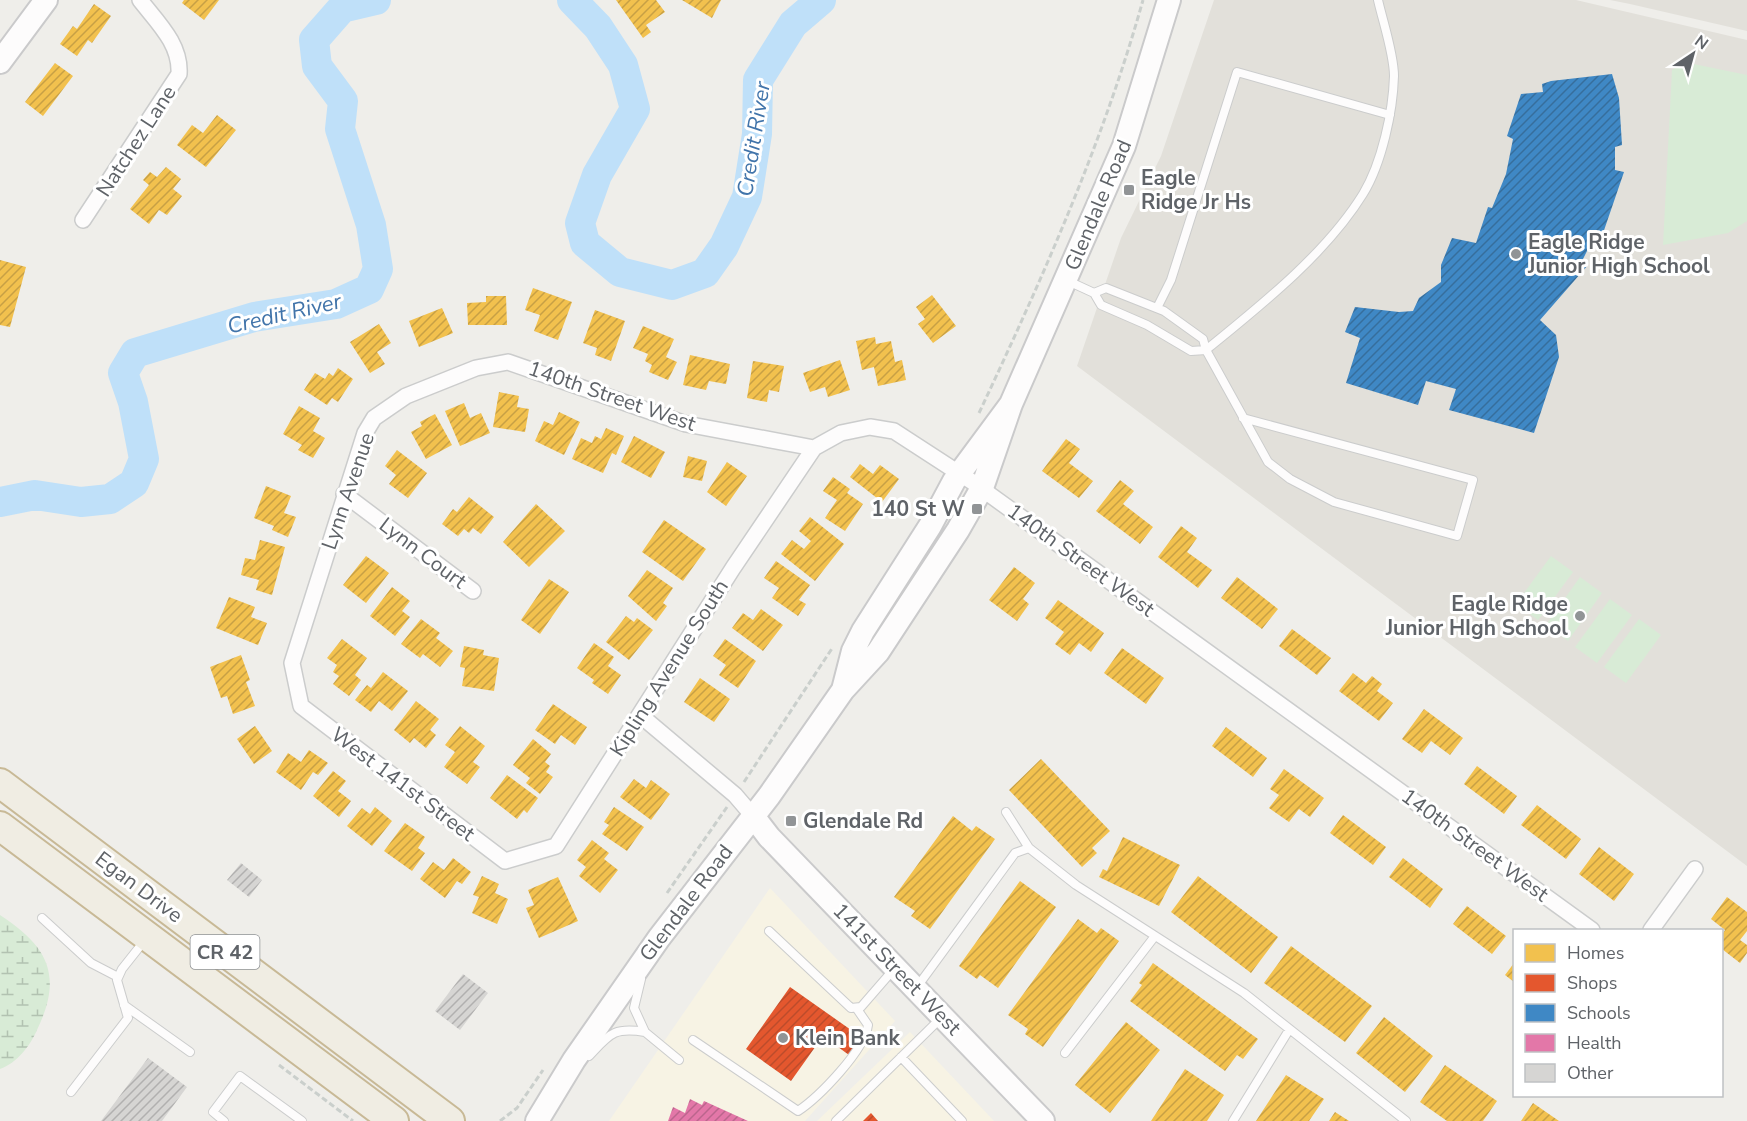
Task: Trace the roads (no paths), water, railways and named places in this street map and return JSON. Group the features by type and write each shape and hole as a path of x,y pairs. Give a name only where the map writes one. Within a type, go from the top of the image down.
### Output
{"highway":[{"name":"Egan Drive","path":"0,783 450,1121"},
{"name":"Egan Drive","path":"0,826 394,1121"}],"main road":[{"path":"0,62 46,0"},
{"name":"Glendale Road","path":"537,1121 554,1091 659,938 753,816 843,690 878,652 952,540 982,488 1011,404 1124,146 1169,0"},
{"name":"Glendale Road","path":"843,690 858,641 930,526 960,473 1011,404"},
{"name":"141st Street West","path":"753,816 895,968 1043,1121"}],"street":[{"name":"Natchez Lane","path":"83,220 179,74 180,60 174,45 140,0"},
{"name":"140th Street West","path":"508,362 686,424 814,448 841,433 870,427 894,431 982,488 1591,929"},
{"name":"Lynn Avenue","path":"301,706 292,663 364,433 374,418 388,406 406,396 476,368 508,362"},
{"name":"Kipling Avenue South","path":"505,861 556,846 733,568 814,448"},
{"name":"Lynn Court","path":"344,494 473,591"},
{"name":"West 141st Street","path":"301,706 505,861"},
{"path":"640,715 735,795 753,816"},
{"path":"1652,929 1695,869"}],"lane":[{"path":"1066,280 1094,293 1101,305 1147,325 1191,351 1206,350 1247,317 1330,238 1364,192 1388,130 1394,73 1378,0"},
{"path":"1157,308 1171,280 1237,72 1390,115"},
{"path":"1094,293 1106,288 1157,308 1203,339 1206,350 1243,418 1268,462 1290,479 1334,502 1457,536 1473,480 1243,418"},
{"path":"1006,812 1029,848 1076,885 1244,993 1406,1121"},
{"path":"916,989 1015,853 1029,848"},
{"path":"42,918 91,963 118,977"},
{"path":"693,1040 798,1111 849,1060 866,1037 868,1025 857,1009 851,1008 769,931"},
{"path":"1065,1053 1155,936"},
{"path":"71,1092 128,1018 118,977 148,937"},
{"path":"659,938 643,972 635,1001 635,1015 645,1032 679,1060"},
{"path":"857,1009 895,968"},
{"path":"124,1005 190,1052"},
{"path":"836,1121 942,1017"},
{"path":"554,1091 615,1032 625,1029 645,1032"},
{"path":"1233,1121 1289,1030"},
{"path":"901,1058 962,1121"},
{"path":"225,1121 213,1112 240,1077 302,1121"}],"waterway":[{"name":"Credit River","path":"0,502 35,495 81,502 110,499 134,483 144,459 133,402 123,373 135,353 254,317 336,304 369,289 378,269 371,225 340,129 343,101 317,66 314,40 342,8 376,0"},
{"name":"Credit River","path":"572,0 598,27 623,65 635,109 597,175 580,223 585,243 620,272 672,285 705,273 724,246 747,197 757,134 758,80 793,24 821,0"}],"place":[{"name":"Eagle Ridge Jr Hs","path":"1129,190"},
{"name":"Eagle Ridge Junior High School","path":"1516,254"},
{"name":"140 St W","path":"977,509"},
{"name":"Eagle Ridge Junior HIgh School","path":"1580,616"},
{"name":"Glendale Rd","path":"791,821"},
{"name":"Klein Bank","path":"783,1038"}]}
